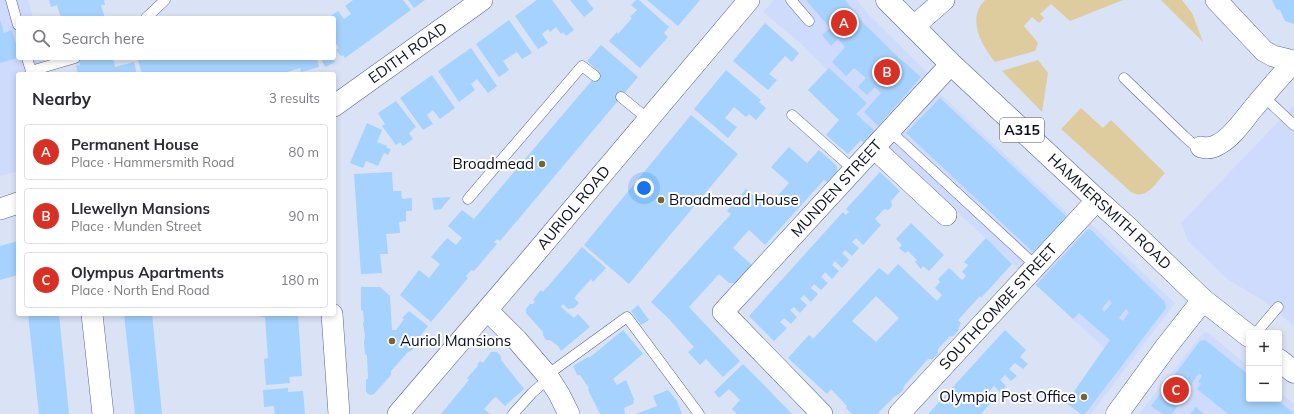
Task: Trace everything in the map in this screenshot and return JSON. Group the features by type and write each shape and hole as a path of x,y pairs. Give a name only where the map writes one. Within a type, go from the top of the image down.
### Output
{"main road":[{"name":"HAMMERSMITH ROAD","path":"887,0 951,64 1126,226 1203,300 1246,334"},
{"path":"1117,414 1166,347 1203,300"},
{"path":"1282,362 1294,372"}],"street":[{"name":"EDITH ROAD","path":"336,105 482,0"},
{"name":"AURIOL ROAD","path":"398,414 748,0"},
{"path":"913,27 944,0"},
{"path":"1201,147 1209,149 1220,144 1240,124 1294,61 1273,56 1264,51 1216,0"},
{"name":"MUNDEN STREET","path":"822,414 723,312 951,64"},
{"path":"874,148 946,215"},
{"name":"SOUTHCOMBE STREET","path":"899,414 1097,200"},
{"path":"0,209 16,205"},
{"path":"487,310 517,340 548,376 569,414"},
{"path":"92,316 102,414"},
{"path":"332,316 339,414"}],"lane":[{"path":"11,0 16,18"},
{"path":"148,16 165,0"},
{"path":"792,0 809,21"},
{"path":"28,60 31,72 69,60"},
{"path":"468,199 582,66 595,76"},
{"path":"1124,78 1184,136 1193,144 1201,147"},
{"path":"1263,96 1294,125"},
{"path":"621,97 648,119"},
{"path":"792,115 854,170"},
{"path":"890,131 1036,266"},
{"path":"1259,330 1278,307"},
{"path":"513,414 548,376 627,317 699,414"}],"shaded area":[{"path":"0,0 28,0 32,16 16,16 16,60 44,60 48,72 16,72 16,172 0,176"},
{"path":"774,0 857,0 869,15 929,74 866,144 808,90 827,69 799,42 763,12"},
{"path":"985,0 1123,0 1070,21 1051,4 1040,14 1044,18 1039,23 1032,17 1024,26 1038,43 1035,51 995,62 981,40 976,24 979,7"},
{"path":"1161,0 1182,0 1192,13 1203,42"},
{"path":"1038,60 1048,73 1042,112 1002,71"},
{"path":"938,92 1071,216 1019,269 888,148"},
{"path":"1294,105 1294,326 1264,301 1227,279 1188,241 1181,223"},
{"path":"1081,108 1103,128 1111,120 1165,173 1150,190 1141,194 1131,192 1061,129"},
{"path":"1090,223 1175,303 1091,414 1081,414 1066,403 1104,348 1034,283"},
{"path":"1206,332 1210,334 1246,364 1246,402 1282,402 1282,394 1294,404 1294,414 1139,414 1202,334"}],"building":[{"path":"49,0 104,0 105,5 101,5 104,16 60,16 57,5 51,7"},
{"path":"353,0 403,0 411,10 345,58 336,50 339,48 336,44 336,16 331,16 338,11 344,19 351,14 345,6"},
{"path":"408,0 425,0 414,8"},
{"path":"537,0 552,0 574,30 566,36 563,32 561,34 556,27 550,32 548,29 542,34 548,43 538,49 515,16"},
{"path":"570,0 588,0 587,1 594,9 584,17"},
{"path":"636,0 639,0 669,27 664,33 668,37 640,68 609,41 617,32 618,34 632,18 630,17 637,10 631,5"},
{"path":"647,0 700,0 678,26"},
{"path":"806,0 845,0 865,25 921,77 878,126 864,112 881,93 875,87 867,95 858,87 866,78 854,68 846,76 832,62 845,47 838,39 831,46 822,35 830,28"},
{"path":"1272,0 1294,0 1294,24 1285,21 1280,10 1276,9"},
{"path":"0,20 4,33 12,30 16,44 16,59 0,63"},
{"path":"509,20 532,53 522,59 517,52 503,61 509,70 499,77 476,44"},
{"path":"765,23 799,53 792,62 785,56 769,74 777,80 768,90 733,61"},
{"path":"601,45 638,77 500,241 497,239 494,242 497,244 474,271 471,270 466,276 468,278 431,322 400,295 419,270 429,278 440,264 431,257 447,238 456,245 462,238 448,226 462,210 474,219 599,72 587,61"},
{"path":"471,48 497,86 488,93 477,79 471,84 475,90 459,102 438,71"},
{"path":"79,60 113,60 115,67 134,62 136,72 78,72 76,66 80,65"},
{"path":"138,60 317,60 319,67 301,72 300,68 287,72 141,72"},
{"path":"322,60 334,60 335,62 325,67"},
{"path":"829,68 867,103 856,114 875,131 864,143 861,140 848,154 826,135 839,120 808,90"},
{"path":"726,70 761,100 759,102 766,108 756,120 749,114 746,117 734,107 725,118 737,127 728,138 694,109"},
{"path":"432,75 455,108 440,119 433,110 427,115 433,124 423,130 400,98"},
{"path":"940,98 1067,217 1033,252 906,133"},
{"path":"396,101 416,127 409,133 413,139 403,146 400,142 396,145 382,126 385,124 378,113"},
{"name":"Broadmead House","path":"691,115 738,154 629,284 584,245"},
{"path":"367,123 382,130 377,142 387,146 386,148 391,149 388,155 384,153 378,166 366,161 363,168 350,163"},
{"path":"789,147 807,163 819,150 837,166 837,172 827,182 824,180 765,245 749,230 733,248 753,266 737,283 729,283 719,274 689,307 740,361 723,377 706,359 700,365 688,352 694,347 668,318 651,302 731,214 727,211 746,189 767,208 789,183 771,167"},
{"path":"392,172 393,191 401,191 402,199 412,198 412,211 406,211 406,221 399,222 400,233 386,234 388,254 380,254 382,273 361,274 354,174"},
{"path":"880,172 900,191 891,201 891,208 888,210 884,209 875,219 881,225 863,245 856,238 852,242 859,248 852,256 845,250 842,253 849,260 842,268 835,261 832,265 839,271 832,279 825,272 821,277 828,283 821,290 814,284 811,288 818,294 811,302 804,295 800,299 807,305 800,313 794,307 790,310 797,317 791,324 784,318 780,322 787,328 774,341 749,316 843,212 846,215 849,212 846,209"},
{"path":"451,197 441,209 434,210 432,198"},
{"path":"911,223 944,255 929,271 923,266 921,269 915,262 917,260 908,251 905,253 899,248 902,245 896,239"},
{"path":"1090,229 1165,302 1166,308 1085,414 1081,414 1066,403 1110,340 1079,313 1073,319 1036,285 1087,230","holes":["1109,300 1112,303 1104,312 1102,308","1126,309 1129,312 1123,321 1119,318"]},
{"path":"986,238 1012,264 981,298 980,296 958,320 961,323 958,331 953,336 949,337 938,349 938,354 933,359 928,359 904,386 903,390 879,412 879,414 852,414 846,408 847,406 831,389 827,394 788,358 809,335 813,339 879,268 888,275 898,264 937,301 942,295 935,288 940,282 938,279 949,268 962,280 966,276 962,272 968,265 964,262","holes":["876,296 899,318 876,342 852,321"]},
{"path":"16,242 16,276 0,280 0,246"},
{"path":"582,247 606,268 593,282 591,279 574,298 579,303 574,308 568,309 563,304 561,307 574,318 578,314 590,327 561,351 558,346 550,340 546,340 543,332 526,313 526,309 530,304 533,304 535,301 533,300 541,290 543,292"},
{"name":"Auriol Mansions","path":"361,287 380,287 390,296 392,330 396,330 404,319 402,318 409,311 428,326 419,338 420,341 391,371 391,375 374,394 371,395 366,391 366,380 368,378 367,356 365,354 363,311 361,310"},
{"path":"638,305 649,320 641,325 631,311"},
{"path":"28,316 59,316 69,414 39,414"},
{"path":"124,316 152,316 162,414 135,414"},
{"path":"298,316 302,376 289,377 290,383 266,385 264,359 268,358 265,317 261,317"},
{"path":"623,330 643,354 613,379 617,385 626,380 634,399 633,404 624,408 625,414 600,414 588,390 589,388 580,375 577,375 573,366 588,357 589,358"},
{"path":"1005,330 1026,350 1020,357 1028,364 1023,369 1015,363 1009,369 1017,376 1011,381 1005,375 1000,380 1006,386 1001,393 994,386 989,392 995,398 981,414 929,414 929,413"},
{"path":"1205,340 1246,373 1246,402 1280,402 1294,414 1228,414 1197,389 1201,384 1198,382 1202,376 1199,373 1172,414 1163,414 1151,406 1200,341"},
{"path":"491,352 497,352 501,356 501,360 524,389 505,406 496,397 494,398 484,409 490,414 441,414 469,380 467,378 478,366 477,365 480,361 483,363"},
{"path":"743,364 792,414 737,414 732,409 740,400 729,389 719,398 714,392"},
{"path":"288,388 288,392 303,391 305,414 275,414 274,406 264,407 263,390"},
{"path":"668,390 677,401 682,414 636,414 657,406 653,396"},
{"path":"1196,407 1204,414 1190,414"}],"place":[{"name":"Permanent House","path":"844,23"},
{"name":"Llewellyn Mansions","path":"887,72"},
{"name":"Broadmead","path":"542,164"},
{"name":"Broadmead House","path":"661,200"},
{"name":"Auriol Mansions","path":"392,341"},
{"name":"Olympus Apartments","path":"1176,390"},
{"name":"Olympia Post Office","path":"1084,397"}]}
